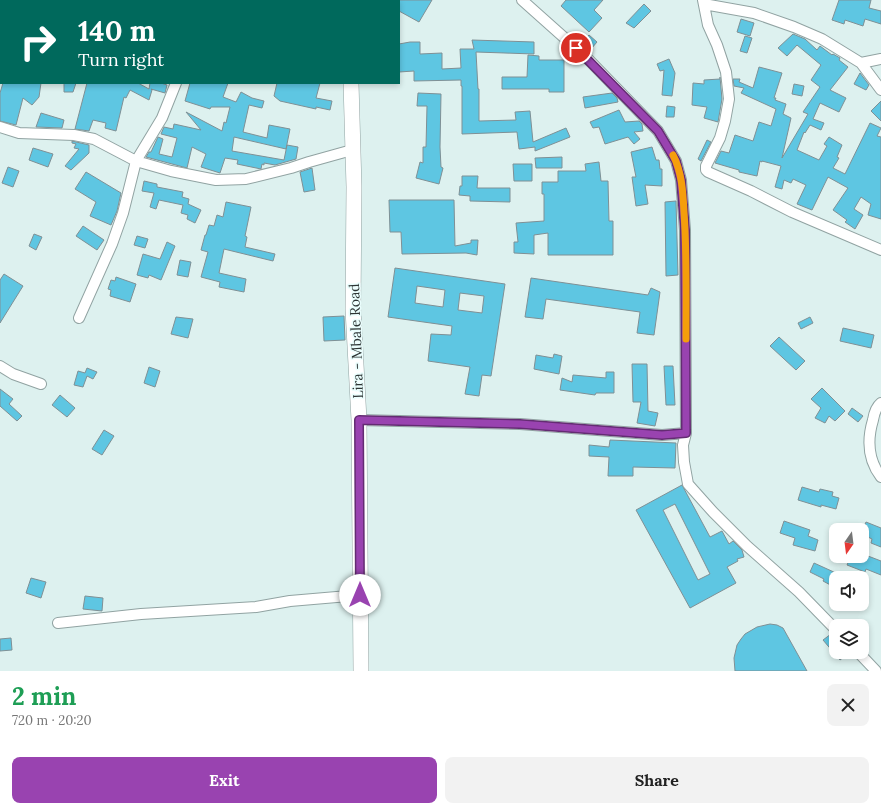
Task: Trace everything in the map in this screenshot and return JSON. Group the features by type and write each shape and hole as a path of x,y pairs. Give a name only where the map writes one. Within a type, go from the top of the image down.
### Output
{"main road":[{"name":"Lira - Mbale Road","path":"351,84 354,186 353,309 359,420 361,671"}],"street":[{"path":"522,0 587,58 658,131 676,161 681,180 685,230 686,433 683,445 688,484 747,546 799,592 829,623"},
{"path":"881,90 861,63 822,39 794,27 754,13 703,2 708,25 717,45 726,72 729,99 720,138 706,166 706,170 792,212 881,250"},
{"path":"861,63 881,59"},
{"path":"79,318 112,244 123,213 136,161 162,118 176,84"},
{"path":"0,127 19,133 94,138 136,161 171,171 216,180 246,179 291,168 352,150"},
{"path":"0,366 12,374 41,384"},
{"path":"881,403 874,416 868,444 873,464 881,477"},
{"path":"359,420 520,424 662,435 686,433"},
{"path":"58,623 141,614 256,607 283,602 360,595"},
{"path":"865,659 876,671"}],"building":[{"path":"400,0 432,0 419,22 400,12"},
{"path":"566,0 603,0 594,10 602,18 589,32 561,6"},
{"path":"839,0 871,0 869,8 881,11 881,24 865,19 863,26 845,20 844,24 832,20"},
{"path":"644,4 651,11 634,28 626,23"},
{"path":"741,19 754,23 750,36 737,32"},
{"path":"793,34 805,39 817,50 820,46 832,55 833,54 840,58 839,60 848,67 830,90 846,98 839,112 820,103 813,119 824,123 821,130 810,125 805,133 804,132 797,150 819,160 827,146 824,144 829,137 842,145 837,157 839,158 833,168 845,174 870,123 881,128 877,136 881,137 881,219 868,215 871,204 861,197 854,209 863,215 855,229 845,222 847,220 833,210 848,188 828,177 812,210 797,204 806,185 793,179 791,183 784,180 782,189 775,187 781,166 760,161 757,176 739,172 739,170 715,163 721,151 729,153 735,135 753,141 759,122 771,126 776,109 741,93 744,88 734,86 733,79 740,79 739,82 753,88 759,67 782,73 774,98 776,98 775,100 786,104 783,114 791,118 782,158 808,114 803,112 820,87 811,80 821,65 797,45 787,56 778,48"},
{"path":"589,35 597,42 591,49 583,41"},
{"path":"745,36 752,38 747,53 740,51"},
{"path":"472,40 534,42 534,54 476,52 479,89 479,121 516,120 515,112 530,111 533,142 566,128 570,137 535,151 535,147 519,149 517,132 462,134 461,80 414,81 414,71 400,72 400,44 420,42 420,54 442,53 442,69 461,68 460,49 474,49"},
{"path":"528,55 539,56 539,60 564,60 564,92 549,92 549,89 502,89 502,77 527,77"},
{"path":"669,59 675,73 672,96 662,95 664,70 660,71 657,64"},
{"path":"860,73 869,85 866,90 854,84"},
{"path":"720,77 722,99 718,122 704,118 707,107 692,105 693,83 704,84 704,80 720,79"},
{"path":"3,84 41,84 39,97 32,105 23,98 16,125 0,121 0,93"},
{"path":"64,84 76,84 73,92 64,92"},
{"path":"87,84 140,84 149,89 150,84 167,85 165,93 151,89 149,100 130,90 126,98 124,97 116,131 105,128 106,123 93,120 89,131 75,129"},
{"path":"190,84 228,84 223,97 236,102 241,92 252,98 264,101 262,108 249,105 243,132 267,138 269,125 290,129 286,149 234,137 232,151 284,160 287,145 298,147 296,159 275,165 264,163 264,165 262,164 261,169 237,164 238,160 225,158 220,173 201,167 206,154 192,147 187,168 146,157 149,152 151,152 158,137 163,139 159,154 172,157 177,138 161,134 164,127 173,129 174,124 201,130 186,112 222,131 224,122 226,123 230,107 211,107 210,109 185,101"},
{"path":"277,84 320,84 316,98 332,101 330,110 316,107 316,109 280,101 274,96"},
{"path":"794,84 804,86 802,96 792,94"},
{"path":"418,93 441,94 440,147 441,167 443,168 439,184 416,178 420,162 423,163 423,147 426,147 427,106 417,106"},
{"path":"612,93 617,98 618,102 585,108 583,97"},
{"path":"881,101 881,121 871,111"},
{"path":"667,106 675,107 674,117 666,117"},
{"path":"619,110 625,122 639,121 642,124 643,131 634,132 640,139 634,144 628,137 605,144 599,127 593,128 590,122"},
{"path":"41,113 64,120 62,128 36,127"},
{"path":"707,140 711,142 701,161 698,159"},
{"path":"72,141 89,145 89,153 71,170 65,166 79,149 74,148 76,144 72,143"},
{"path":"652,147 656,160 659,160 660,169 662,169 662,186 645,185 648,204 636,206 632,177 636,177 631,152"},
{"path":"33,148 53,154 48,167 29,160"},
{"path":"562,157 562,168 536,168 535,158"},
{"path":"599,162 601,181 608,181 609,221 613,221 613,255 548,255 548,233 534,235 534,254 514,253 514,242 518,242 516,223 544,221 544,194 542,194 542,182 558,182 558,171 586,171 585,164"},
{"path":"513,164 532,164 532,181 514,181"},
{"path":"8,167 19,171 13,187 2,183"},
{"path":"312,168 315,190 304,192 300,172"},
{"path":"86,172 121,193 117,211 111,225 90,216 96,202 75,189"},
{"path":"462,176 478,176 477,188 510,188 510,202 470,201 470,196 459,195 460,186 462,186"},
{"path":"144,181 157,184 157,187 183,192 182,197 189,199 188,204 201,210 195,223 187,219 188,215 181,213 183,205 159,200 156,209 150,207 154,193 142,191"},
{"path":"389,200 454,200 455,246 471,243 471,240 478,240 477,255 466,253 402,254 401,232 390,232"},
{"path":"676,201 678,275 666,276 665,202"},
{"path":"226,202 251,207 245,236 247,237 245,247 275,254 273,261 224,249 219,273 246,279 244,292 219,287 220,282 201,277 208,252 201,250 205,235 209,225 214,226 217,215 223,217"},
{"path":"83,226 104,240 97,250 76,236"},
{"path":"34,234 42,237 36,250 29,246"},
{"path":"137,236 148,239 145,248 134,245"},
{"path":"167,242 175,246 161,280 149,275 148,278 137,275 143,254 160,259"},
{"path":"180,260 191,262 188,277 177,275"},
{"path":"395,268 505,284 491,376 482,375 479,396 465,394 470,367 428,361 431,334 451,335 452,326 388,317","holes":["417,286 445,290 443,307 415,303","460,293 484,296 482,313 458,310"]},
{"path":"4,274 23,286 0,323 0,280"},
{"path":"116,277 136,284 130,302 110,296 111,290 108,289 111,280 115,281"},
{"path":"531,278 648,295 651,288 660,292 654,335 637,333 640,312 546,299 543,319 525,317"},
{"path":"344,316 345,340 324,341 323,317"},
{"path":"176,317 193,319 188,338 171,334"},
{"path":"810,317 813,323 801,329 798,323"},
{"path":"843,328 874,335 871,348 840,341"},
{"path":"779,337 805,361 796,370 770,346"},
{"path":"554,354 562,356 559,374 534,369 536,355 553,358"},
{"path":"632,364 647,364 648,411 658,413 655,426 637,423 641,402 633,402"},
{"path":"664,366 673,366 675,405 666,405"},
{"path":"149,367 160,371 155,387 144,383"},
{"path":"87,368 97,372 93,379 87,376 83,387 74,385 78,371 85,373"},
{"path":"606,372 614,372 614,393 596,393 595,395 560,390 562,378 572,382 573,375 606,378"},
{"path":"822,388 845,411 835,421 829,416 825,423 815,418 821,408 811,399"},
{"path":"0,389 13,399 9,404 22,416 17,421 0,406"},
{"path":"60,395 75,408 67,417 52,405"},
{"path":"852,408 863,416 858,422 848,414"},
{"path":"104,430 114,436 102,455 92,449"},
{"path":"610,440 676,443 675,468 633,467 633,476 608,476 609,457 589,456 589,445 609,447"},
{"path":"682,485 710,537 722,531 729,544 733,541 742,550 744,557 737,559 738,561 727,567 736,583 690,608 636,510","holes":["675,504 710,574 698,580 663,510"]},
{"path":"802,487 819,492 820,489 833,492 832,496 839,498 836,509 821,505 821,507 798,500"},
{"path":"784,521 810,530 808,536 818,540 815,551 793,545 795,538 780,533"},
{"path":"869,523 881,528 881,547 871,543 872,539 869,538"},
{"path":"869,556 881,561 881,575 866,569 865,571 862,571 847,565 848,563 869,563"},
{"path":"814,563 832,571 829,571 829,584 823,581 824,579 810,572"},
{"path":"31,578 46,582 41,598 26,593"},
{"path":"85,596 103,598 102,611 83,609"},
{"path":"770,624 783,628 807,671 735,671 734,658 737,645 741,639 745,634 757,627"},
{"path":"829,636 829,647 823,640"},
{"path":"11,638 12,650 0,651 0,639"}],"slow traffic":[{"path":"673,155 681,180 684,208 686,339"}],"route":[{"path":"360,595 359,420 520,424 662,435 686,433 685,230 681,180 676,161 658,131 576,48"}]}
